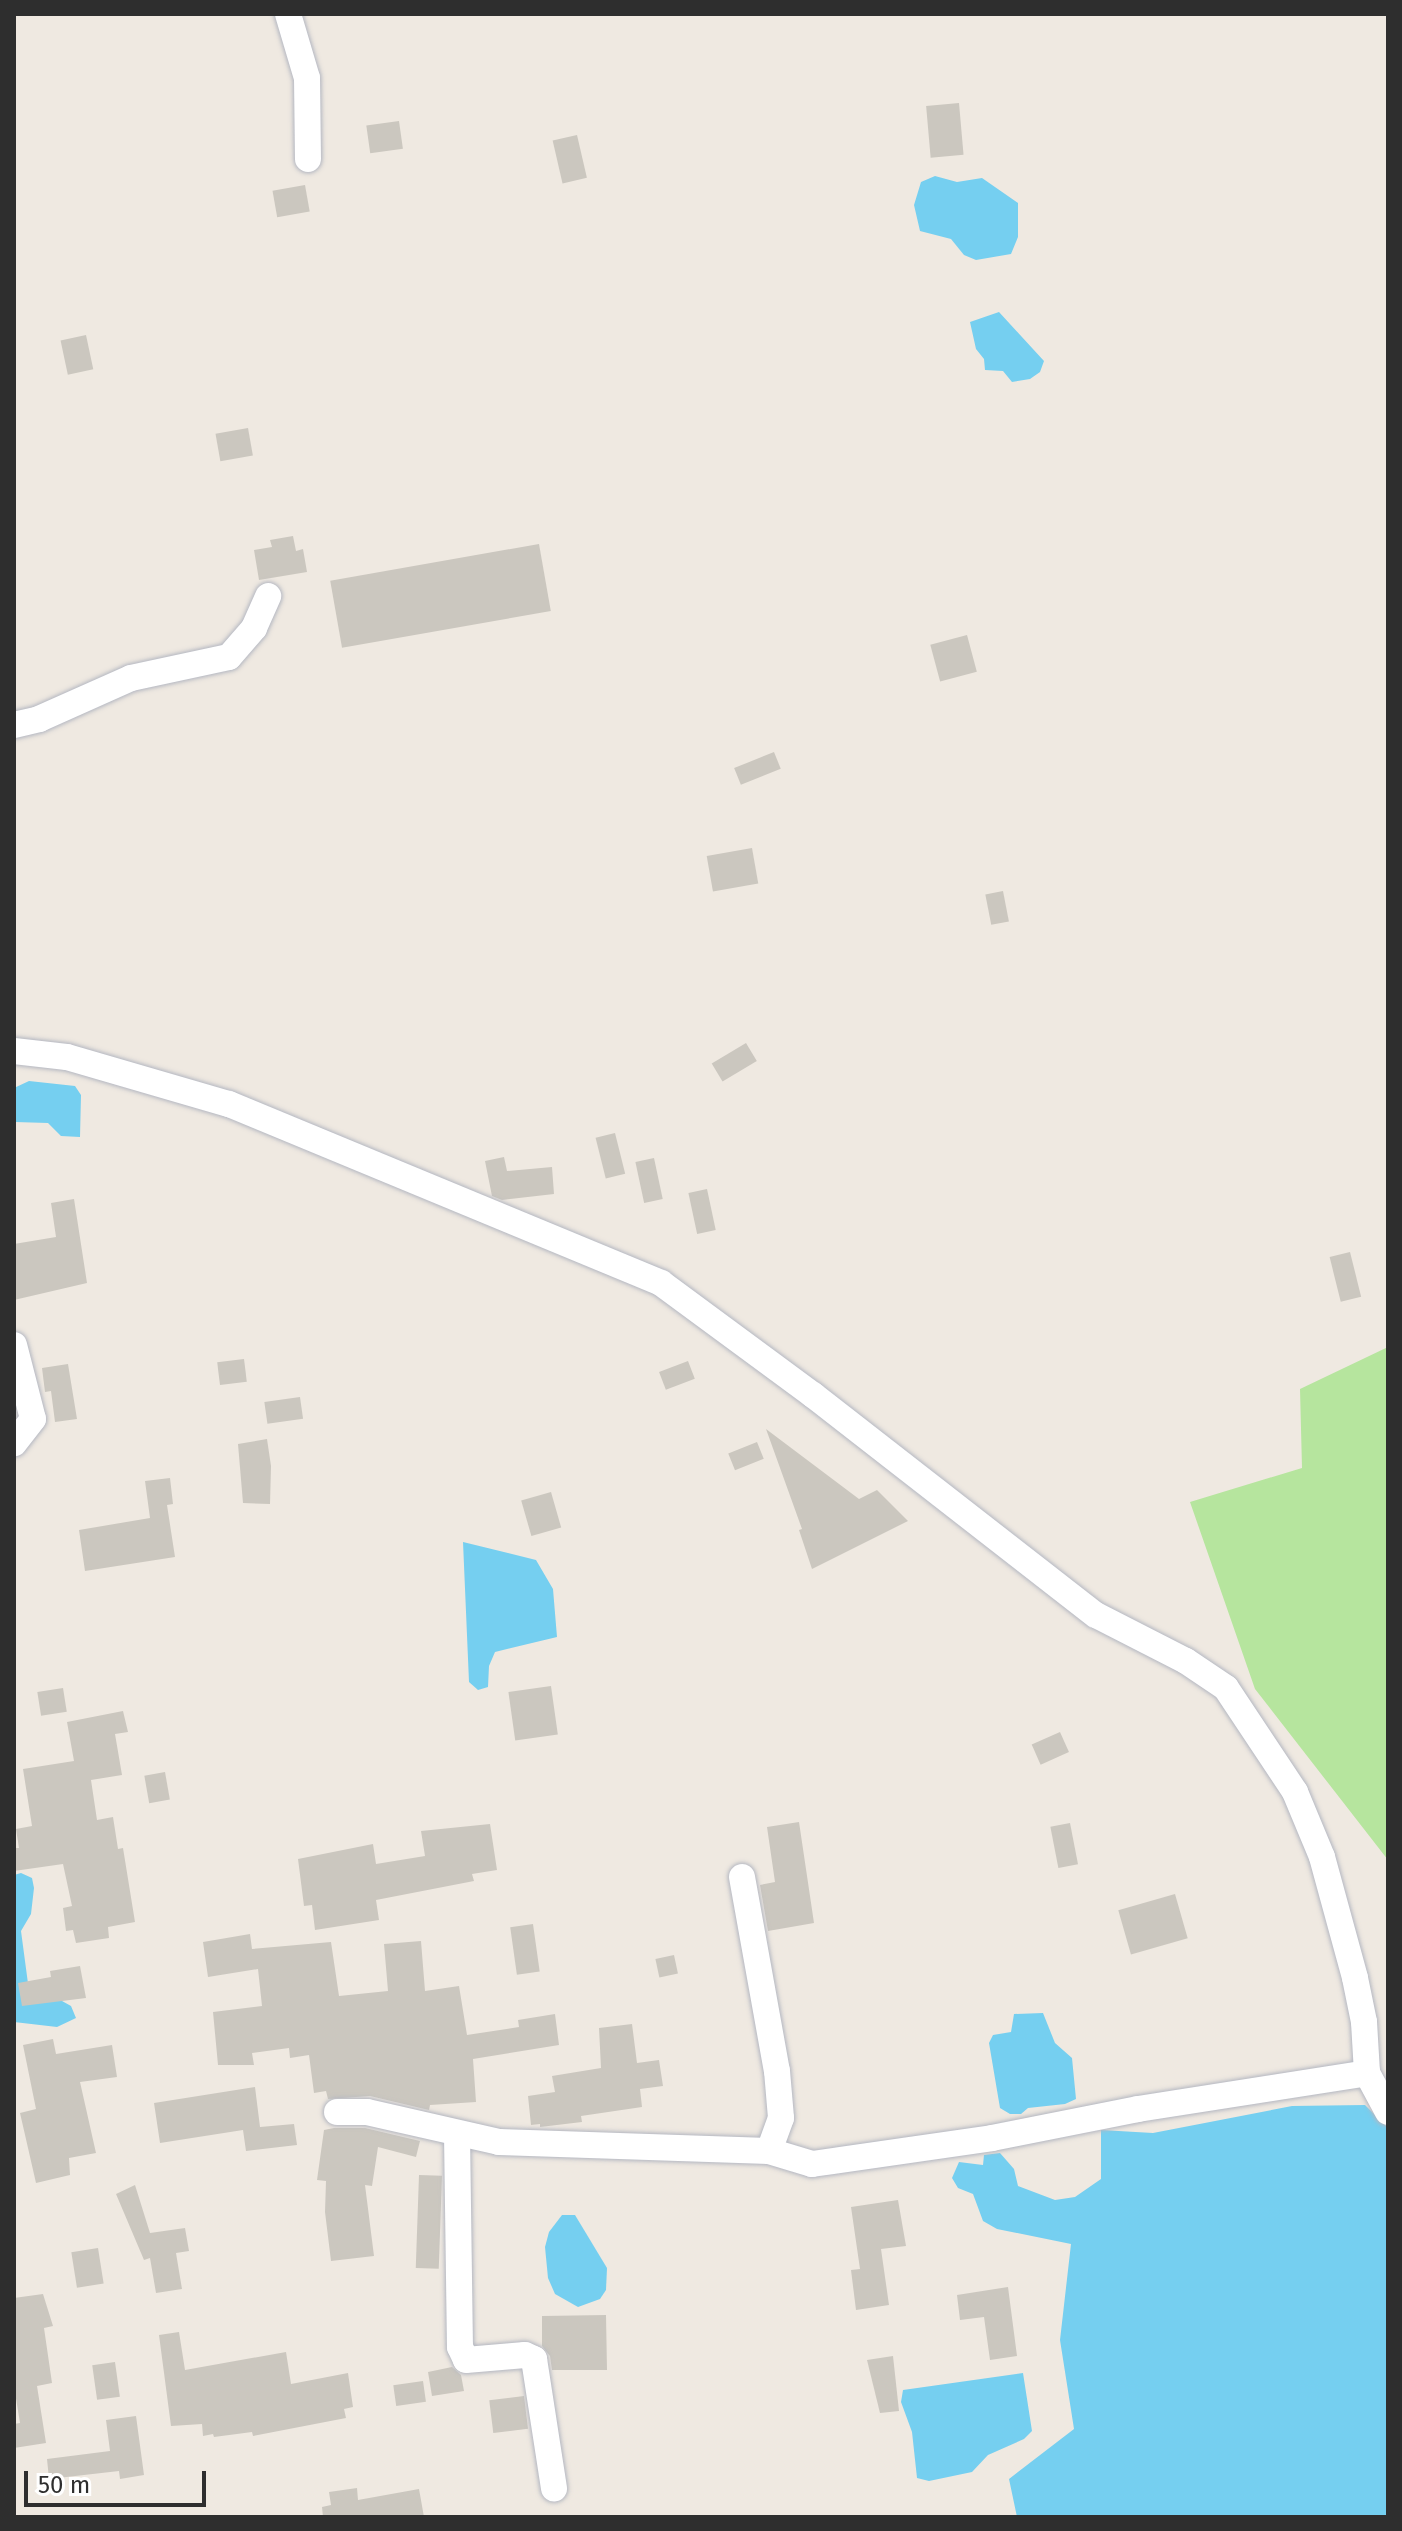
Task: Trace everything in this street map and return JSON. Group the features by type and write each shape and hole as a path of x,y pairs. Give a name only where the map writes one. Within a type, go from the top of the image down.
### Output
{"street":[{"path":"288,14 307,78 308,159"},
{"path":"14,725 39,719 131,678 229,657 254,628 268,596"},
{"path":"14,1051 67,1057 229,1104 661,1283 813,1395 1096,1615 1186,1661 1226,1688 1295,1792 1322,1857 1355,1978 1364,2022 1367,2073 1388,2112"},
{"path":"14,1345 33,1419 14,1443"},
{"path":"742,1877 777,2071 781,2118 769,2151"},
{"path":"337,2112 367,2112 499,2142 769,2151 812,2164 887,2155 1367,2073"},
{"path":"457,2134 460,2347 466,2360 525,2355 534,2359 554,2488"}],"green space":[{"path":"1388,1347 1388,1860 1255,1689 1190,1502 1302,1468 1300,1389"}],"water":[{"path":"935,176 957,182 982,178 1018,203 1018,237 1011,254 976,260 964,255 951,239 920,231 914,205 921,182"},
{"path":"999,312 1044,361 1040,372 1030,379 1012,382 1003,371 985,370 970,322"},
{"path":"29,1081 75,1086 81,1095 80,1137 61,1136 48,1123 15,1122 14,1088"},
{"path":"463,1542 536,1560 553,1589 557,1637 495,1652 489,1666 488,1687 478,1690 469,1682"},
{"path":"21,1873 32,1878 34,1888 31,1914 21,1931 29,1991 38,1999 62,2001 71,2006 76,2018 57,2027 14,2022 14,1875"},
{"path":"1043,2013 1055,2043 1072,2058 1076,2099 1065,2104 1028,2108 1021,2114 1010,2114 1000,2108 989,2043 993,2035 1011,2032 1014,2014"},
{"path":"1365,2105 1388,2128 1388,2517 1017,2517 1009,2479 1074,2429 1060,2340 1071,2244 997,2229 983,2221 973,2194 958,2188 952,2178 959,2162 983,2165 984,2155 1000,2153 1014,2169 1018,2186 1055,2200 1075,2197 1101,2179 1101,2130 1153,2133 1292,2106"},
{"path":"562,2215 575,2215 607,2268 606,2290 600,2299 578,2307 555,2294 548,2278 545,2247 549,2232"},
{"path":"1023,2373 1032,2431 1024,2439 988,2455 972,2472 929,2481 917,2478 912,2432 901,2402 903,2390"}],"building":[{"path":"959,103 964,155 931,158 926,106"},
{"path":"399,121 403,149 370,153 366,126"},
{"path":"577,135 587,178 563,183 553,141"},
{"path":"305,185 310,212 277,217 273,191"},
{"path":"86,335 93,369 68,375 61,340"},
{"path":"248,428 253,456 220,461 216,434"},
{"path":"293,536 296,551 303,549 307,572 259,580 254,550 272,547 270,540"},
{"path":"539,544 551,611 342,648 330,581"},
{"path":"967,635 977,672 940,682 930,645"},
{"path":"774,752 781,769 741,785 734,768"},
{"path":"752,848 758,883 713,891 707,856"},
{"path":"1003,891 1009,921 991,925 985,894"},
{"path":"746,1043 757,1061 723,1082 712,1064"},
{"path":"615,1133 625,1174 606,1179 596,1138"},
{"path":"504,1157 507,1171 552,1167 554,1194 502,1200 492,1196 485,1161"},
{"path":"654,1158 663,1199 644,1203 635,1162"},
{"path":"707,1189 716,1230 697,1234 688,1193"},
{"path":"74,1199 87,1283 14,1300 14,1244 56,1237 51,1203"},
{"path":"1350,1252 1361,1297 1341,1302 1330,1257"},
{"path":"244,1359 247,1382 220,1385 217,1362"},
{"path":"688,1361 695,1379 666,1390 659,1372"},
{"path":"68,1364 77,1419 55,1422 51,1391 45,1392 42,1368"},
{"path":"300,1397 303,1419 267,1424 264,1402"},
{"path":"766,1429 859,1499 877,1490 908,1521 812,1569 799,1530 802,1529"},
{"path":"267,1439 271,1466 270,1504 243,1503 238,1444"},
{"path":"757,1442 764,1459 735,1470 728,1454"},
{"path":"170,1478 173,1504 167,1505 175,1557 85,1571 79,1530 150,1518 145,1481"},
{"path":"551,1492 561,1528 531,1536 521,1501"},
{"path":"551,1686 558,1735 515,1741 508,1692"},
{"path":"63,1688 67,1712 41,1716 37,1692"},
{"path":"123,1711 128,1732 115,1734 122,1775 91,1780 97,1820 113,1817 118,1849 123,1848 135,1922 108,1927 109,1938 76,1943 73,1930 66,1931 63,1908 72,1906 63,1864 14,1871 14,1848 19,1848 16,1829 32,1826 23,1769 74,1761 67,1722"},
{"path":"1060,1732 1069,1752 1041,1765 1032,1745"},
{"path":"165,1772 170,1800 149,1803 144,1776"},
{"path":"799,1822 814,1923 768,1931 760,1885 775,1882 767,1827"},
{"path":"1070,1823 1078,1864 1058,1868 1050,1827"},
{"path":"490,1824 497,1870 472,1874 474,1881 376,1900 379,1920 315,1930 312,1905 304,1906 298,1859 373,1844 376,1864 425,1856 421,1831"},
{"path":"1175,1894 1188,1938 1131,1954 1118,1910"},
{"path":"533,1924 540,1972 517,1975 510,1927"},
{"path":"250,1934 252,1949 331,1942 339,1996 388,1991 384,1944 421,1941 425,1991 459,1986 467,2035 519,2027 518,2020 555,2014 559,2045 473,2059 476,2102 430,2105 429,2110 370,2096 328,2099 326,2091 314,2093 309,2055 290,2058 289,2048 252,2053 254,2065 218,2065 213,2012 262,2006 258,1969 208,1977 203,1942"},
{"path":"674,1955 678,1974 659,1978 655,1959"},
{"path":"80,1966 86,1998 22,2006 18,1983 51,1977 50,1971"},
{"path":"632,2024 637,2063 659,2060 663,2086 640,2089 642,2107 581,2116 582,2122 540,2127 540,2124 531,2125 528,2096 555,2092 552,2076 601,2068 599,2028"},
{"path":"53,2039 56,2054 112,2045 117,2077 80,2082 96,2153 69,2158 70,2175 36,2183 20,2113 36,2109 23,2045"},
{"path":"255,2087 260,2127 294,2124 297,2145 246,2151 243,2130 160,2143 154,2103"},
{"path":"365,2128 420,2141 416,2157 378,2147 372,2186 365,2185 374,2256 331,2261 325,2212 326,2181 317,2180 324,2130"},
{"path":"419,2175 442,2176 439,2269 416,2268"},
{"path":"135,2185 150,2233 185,2228 189,2251 176,2253 182,2289 156,2293 150,2258 144,2260 116,2194"},
{"path":"898,2200 906,2246 881,2249 889,2305 856,2310 851,2270 860,2269 851,2207"},
{"path":"98,2248 104,2284 77,2288 71,2252"},
{"path":"1008,2287 1017,2356 990,2360 984,2317 960,2320 957,2295"},
{"path":"43,2294 53,2326 44,2328 52,2383 37,2386 46,2443 14,2448 14,2424 20,2423 14,2386 14,2298"},
{"path":"606,2315 607,2370 552,2370 550,2356 542,2346 542,2316"},
{"path":"179,2332 185,2370 286,2352 291,2384 348,2373 353,2407 344,2409 346,2418 253,2436 252,2432 203,2436 202,2424 171,2426 159,2335"},
{"path":"893,2356 899,2411 880,2413 867,2360"},
{"path":"115,2362 120,2397 97,2400 92,2365"},
{"path":"452,2367 461,2375 464,2391 432,2396 428,2372"},
{"path":"423,2381 426,2402 396,2406 393,2385"},
{"path":"524,2396 528,2429 493,2433 489,2400"},
{"path":"136,2416 144,2475 120,2479 119,2471 49,2479 47,2459 110,2451 106,2420"},
{"path":"357,2488 358,2500 419,2489 424,2517 323,2517 322,2507 331,2505 329,2492"}]}
